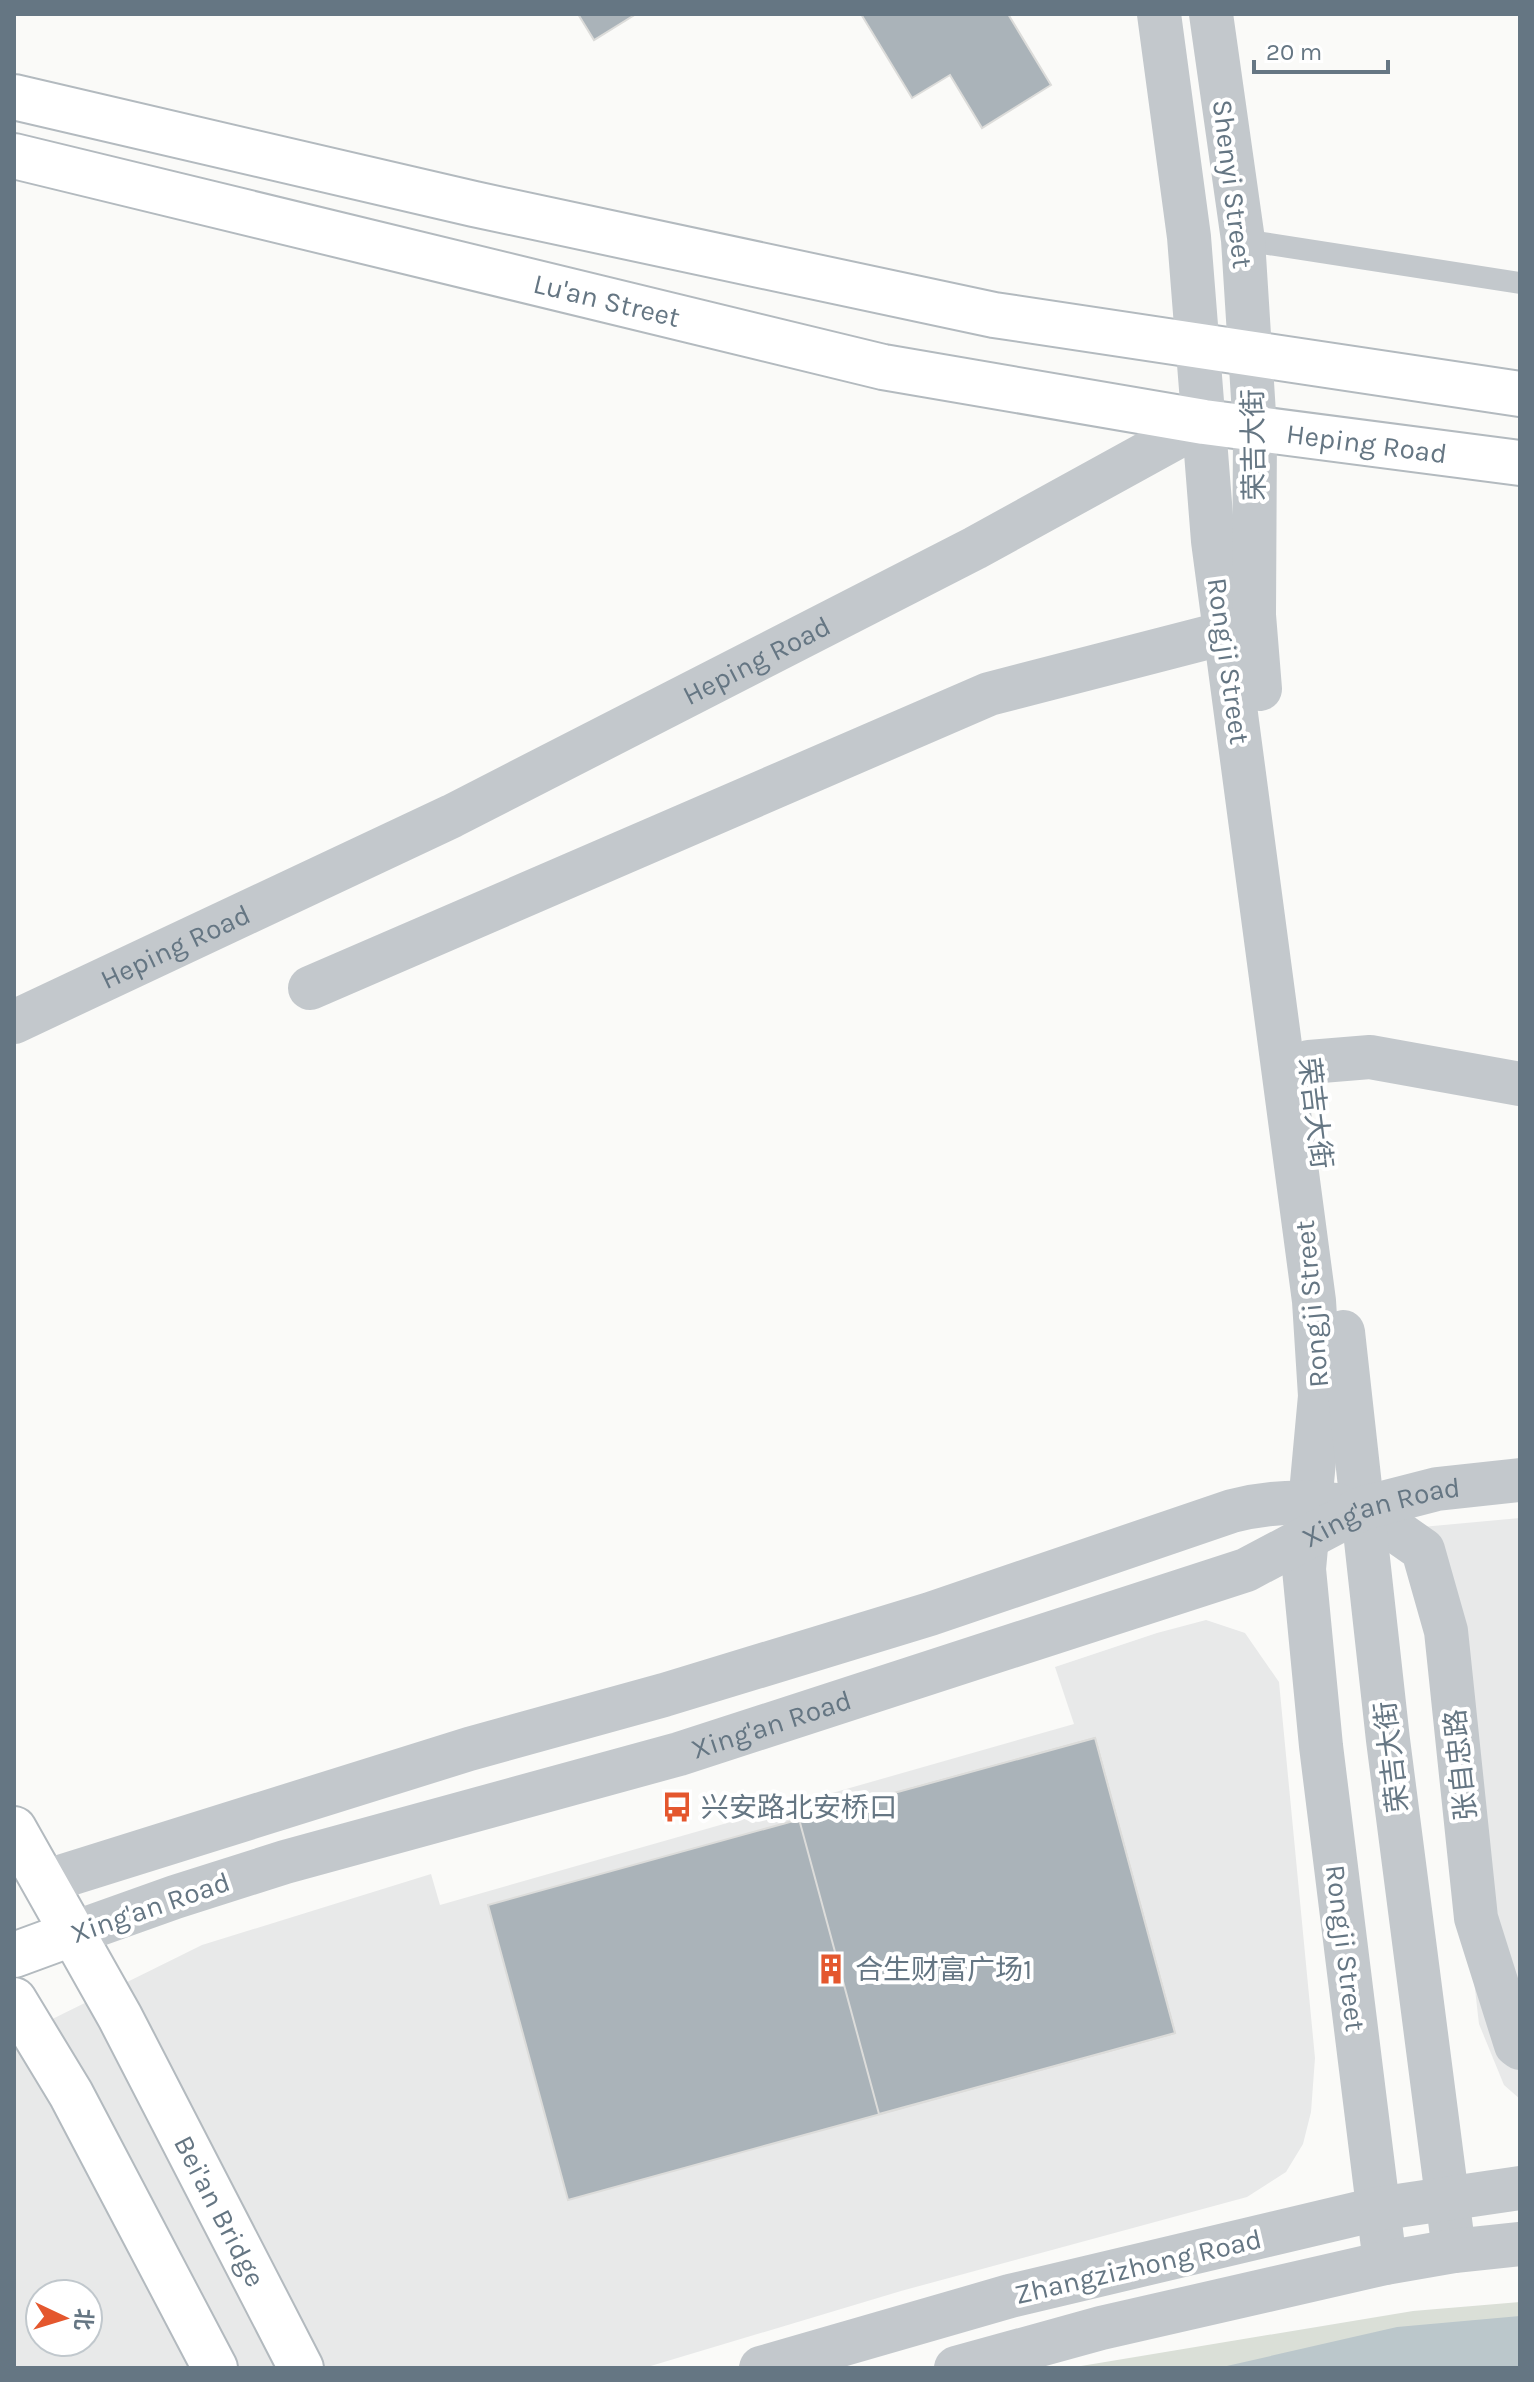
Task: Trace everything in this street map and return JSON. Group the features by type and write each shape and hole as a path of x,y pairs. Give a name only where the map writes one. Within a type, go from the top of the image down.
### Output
{"main road":[{"path":"14,97 474,204 978,312 1520,394"},
{"name":"Lu'an Street","path":"14,156 883,367 1204,422"},
{"name":"Heping Road","path":"1204,422 1520,463"},
{"name":"Bei'an Bridge","path":"14,1829 29,1888 74,1933 301,2368"},
{"name":"Xing'an Road","path":"14,1955 74,1933"},
{"path":"14,2000 71,2094 215,2368"}],"street":[{"name":"Shenyi Street","path":"1159,14 1189,237 1197,346"},
{"name":"Shenyi Street","path":"1211,14 1243,240 1251,355"},
{"name":"Rongji Street","path":"1197,346 1213,541 1314,1301 1320,1396 1304,1569 1321,1746 1385,2263"},
{"name":"荣吉大街","path":"1251,355 1255,430 1254,615 1259,681 1309,1062 1388,1740 1454,2251"},
{"name":"Heping Road","path":"14,1022 452,816 975,548 1204,422"},
{"path":"310,988 989,694 1225,633"},
{"path":"1309,1062 1370,1057 1520,1084"},
{"name":"Xing'an Road","path":"1363,1508 1437,1489 1520,1480"},
{"name":"Xing'an Road","path":"29,1888 469,1749 664,1695 930,1614 1232,1511 1265,1502 1309,1520 1246,1570 679,1754 285,1862 74,1933"},
{"path":"1309,1520 1363,1508"},
{"name":"张自忠路","path":"1363,1508 1423,1550 1446,1631 1476,1918 1516,2045 1520,2048"},
{"name":"Zhangzizhong Road","path":"761,2368 1010,2296 1377,2209 1520,2188"},
{"name":"Zhangzizhong Road","path":"956,2368 1101,2328 1385,2263 1520,2244"}],"lane":[{"path":"1243,240 1520,283"}],"shaded area":[{"path":"1520,1518 1520,2099 1504,2085 1479,2024 1422,1527"},
{"path":"1206,1620 1245,1633 1279,1682 1315,2058 1311,2112 1303,2144 1286,2172 1247,2197 901,2291 644,2368 14,2368 14,2038 202,1945 431,1874 440,1905 1074,1724 1055,1667"},
{"path":"1520,2302 1520,2368 1069,2368 1413,2311"},
{"path":"1520,2316 1520,2368 1218,2368 1397,2327"}],"building":[{"path":"578,14 636,14 594,40"},
{"path":"861,14 1008,14 1051,85 982,128 950,75 912,98"},
{"name":"合生财富广场1","path":"1095,1738 1175,2033 568,2200 488,1905"},
{"path":"1095,1738 1175,2033 879,2114 799,1819"}],"place":[{"name":"兴安路北安桥口","path":"677,1807"},
{"name":"合生财富广场1","path":"831,1969"}]}
